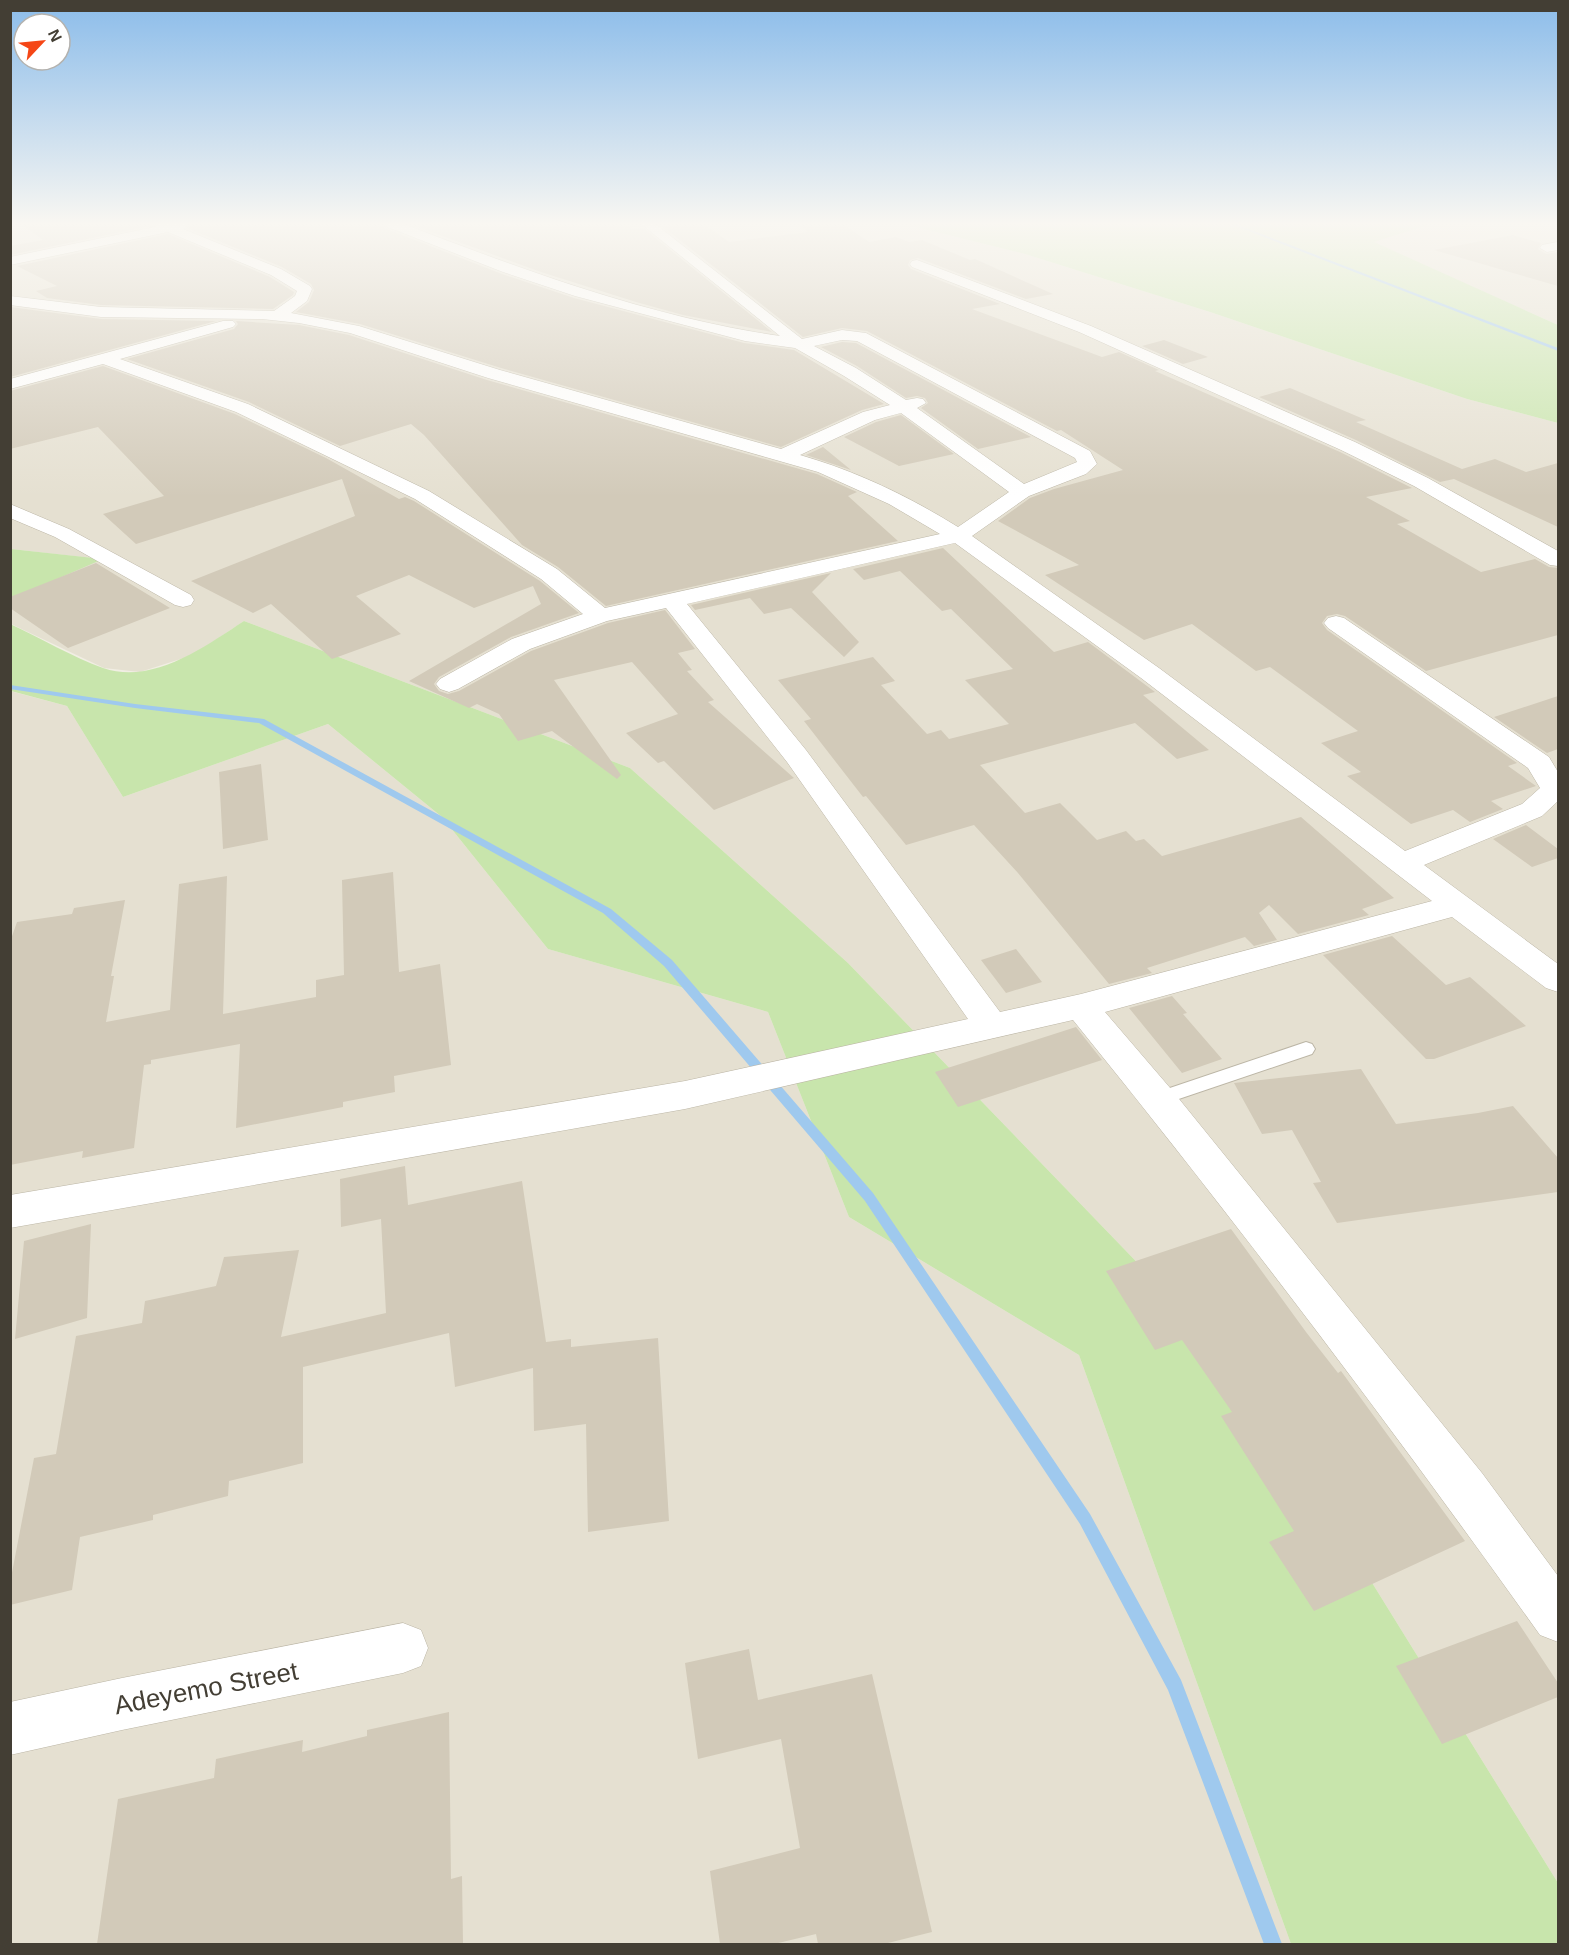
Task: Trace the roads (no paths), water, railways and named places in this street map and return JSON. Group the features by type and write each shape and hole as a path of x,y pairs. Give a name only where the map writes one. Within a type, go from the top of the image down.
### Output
{"street":[{"path":"227,314 270,315 353,329 494,374 782,456 859,480 896,498 959,536 1206,712 1558,981"},
{"path":"449,684 521,644 600,616 959,536 1022,492 1079,470 1087,464 1083,455 860,336 842,335 799,344 734,333 662,314"},
{"path":"762,314 799,344 850,372 903,406 1022,492"},
{"path":"1046,314 1348,446 1420,482 1558,560"},
{"path":"10,384 270,315"},
{"path":"103,358 242,408 422,495 549,574 600,616"},
{"path":"782,456 862,418 903,406 965,393"},
{"path":"10,510 62,533 183,600"},
{"path":"672,601 703,636 825,794 991,1025"},
{"path":"1336,623 1539,763 1555,789 1532,810 1403,863"},
{"path":"10,1212 685,1095 1081,1006 1457,905"},
{"path":"1081,1006 1158,1099 1465,1490 1558,1617"},
{"name":"Adeyemo Street","path":"10,1729 122,1704 403,1648"}],"lane":[{"path":"1158,1099 1306,1049"}],"waterway":[{"path":"1466,314 1558,350"},
{"path":"10,687 135,706 261,721 607,911 668,963 869,1197 1085,1519 1175,1686 1273,1944"}]}
